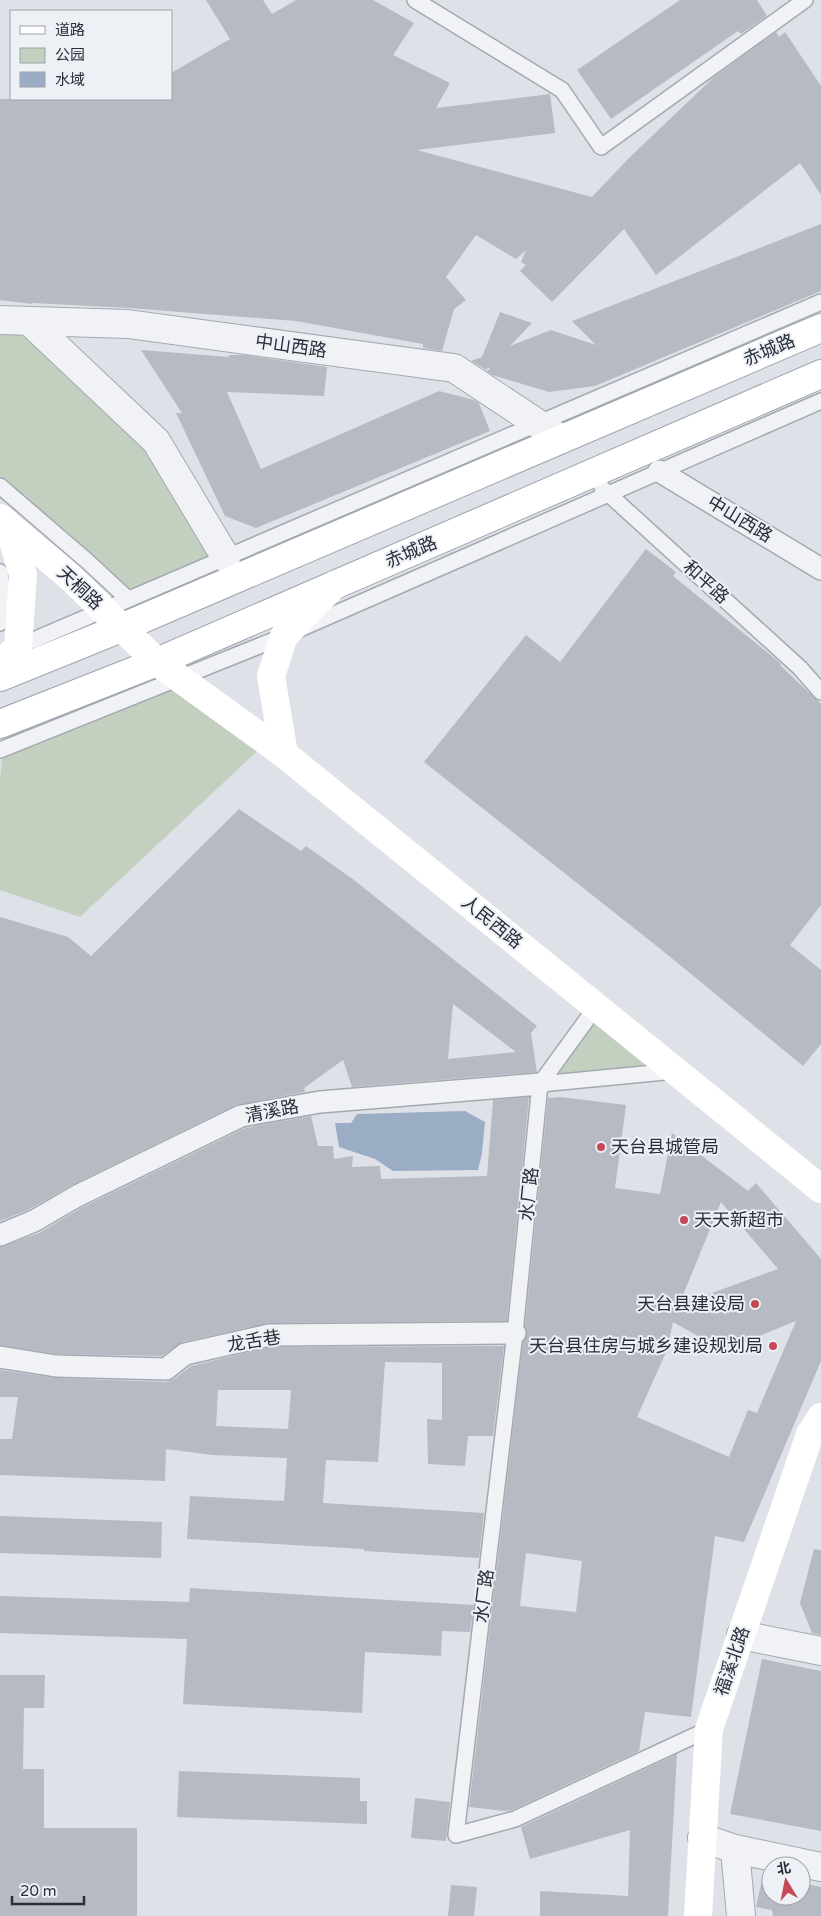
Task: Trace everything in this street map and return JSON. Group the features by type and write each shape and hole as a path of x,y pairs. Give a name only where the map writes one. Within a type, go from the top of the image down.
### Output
{"main road":[{"name":"赤城路","path":"0,677 112,619 561,439 821,328"},
{"name":"赤城路","path":"0,724 157,662 821,374"},
{"name":"天桐路","path":"0,518 71,578 157,662"},
{"path":"0,518 12,538 22,575 6,655"},
{"path":"284,754 271,676 284,636 334,585"},
{"name":"人民西路","path":"157,662 284,754 821,1189"},
{"name":"福溪北路","path":"698,1916 709,1729 810,1434 821,1417"}],"street":[{"name":"中山西路","path":"0,320 128,324 454,368 561,439"},
{"path":"28,321 156,441 226,558"},
{"name":"中山西路","path":"659,471 821,569"},
{"name":"清溪路","path":"0,1235 34,1221 77,1196 241,1116 320,1102 540,1084"},
{"name":"龙舌巷","path":"0,1357 56,1366 166,1369 185,1354 269,1335 515,1333"},
{"path":"741,1635 821,1651"},
{"path":"702,1838 735,1849 821,1867"},
{"path":"735,1849 741,1916"}],"lane":[{"path":"415,0 562,90 602,147 805,0"},
{"path":"6,655 112,619 128,599 821,302"},
{"path":"0,750 284,636 821,401"},
{"name":"和平路","path":"588,475 800,668 821,692"},
{"path":"0,486 128,599"},
{"path":"0,572 5,605 0,623"},
{"path":"540,1084 596,1007"},
{"path":"540,1084 675,1070"},
{"name":"水厂路","path":"540,1084 515,1333 456,1835 515,1819 709,1729"}],"green space":[{"path":"0,320 29,321 156,441 226,558 128,599 0,486"},
{"path":"180,679 267,742 80,917 0,890 0,778 3,749"},
{"path":"596,1007 675,1071 540,1084"}],"water":[{"path":"465,1111 485,1122 482,1153 478,1170 393,1171 375,1159 339,1147 335,1123 351,1123 357,1114"}],"building":[{"path":"206,0 263,0 272,14 296,0 373,0 414,23 393,55 450,83 436,108 550,94 555,133 417,150 592,197 629,158 714,77 776,32 779,37 785,32 821,86 821,195 800,163 656,275 624,229 552,302 520,271 526,265 521,262 526,250 516,259 476,235 446,277 466,300 454,309 442,351 423,348 423,344 296,321 129,308 32,304 0,300 0,99 172,100 172,72 230,39"},
{"path":"680,0 757,0 767,16 741,34 738,31 611,119 577,70"},
{"path":"821,224 821,291 595,386 549,392 492,375 486,371 491,369 488,368 486,370 471,361 482,357 500,312 532,323 510,346 551,330 596,345 572,321"},
{"path":"141,350 229,357 229,355 244,355 327,367 324,396 227,392 261,469 439,391 479,403 490,431 256,528 225,516 176,413 182,413"},
{"path":"646,549 676,572 673,576 778,661 821,704 821,905 790,945 821,970 821,1044 803,1066 663,951 424,762 526,635 560,662"},
{"path":"239,809 301,851 306,846 354,880 537,1026 531,1033 537,1072 352,1087 343,1060 304,1088 305,1092 236,1105 72,1185 28,1210 0,1221 0,917 68,937 91,956","holes":["453,1004 516,1052 448,1059"]},
{"path":"529,1097 507,1321 269,1323 182,1342 162,1356 57,1354 0,1345 0,1247 39,1233 83,1207 245,1128 311,1116 318,1146 333,1146 334,1159 353,1156 352,1167 380,1166 381,1179 487,1176 493,1100"},
{"path":"560,1097 626,1105 615,1188 660,1194 672,1133 748,1191 756,1183 821,1259 821,1361 744,1542 715,1536 691,1717 645,1712 639,1751 512,1810 504,1811 469,1807 523,1342 527,1333 525,1326 548,1098","holes":["721,1202 778,1269 679,1305","796,1321 757,1413 748,1410 729,1457 637,1417 667,1350 673,1322 714,1345 732,1347","526,1553 582,1561 576,1612 520,1606"]},
{"path":"504,1346 493,1436 468,1436 465,1466 428,1464 427,1419 442,1420 442,1363 385,1362 378,1462 326,1460 323,1503 484,1513 479,1558 364,1551 364,1549 187,1539 190,1496 284,1501 287,1458 213,1455 166,1449 165,1481 0,1475 0,1439 12,1439 18,1397 0,1397 0,1370 56,1378 166,1382 174,1379 191,1366 270,1347","holes":["218,1390 291,1390 288,1429 216,1426"]},
{"path":"0,1516 162,1522 161,1558 0,1553"},
{"path":"814,1549 821,1550 821,1635 812,1633 800,1603"},
{"path":"190,1588 474,1605 470,1632 442,1631 441,1656 365,1652 362,1713 183,1704 187,1639 0,1633 0,1596 189,1602"},
{"path":"762,1659 821,1671 821,1831 730,1814"},
{"path":"0,1675 45,1675 44,1708 24,1708 23,1769 44,1769 44,1828 137,1828 137,1916 0,1916"},
{"path":"677,1754 668,1916 540,1916 540,1891 628,1896 630,1830 530,1859 521,1827"},
{"path":"179,1771 360,1778 360,1801 367,1801 367,1824 177,1817"},
{"path":"415,1798 450,1802 446,1841 411,1838"},
{"path":"761,1884 761,1906 811,1906 811,1885 821,1887 821,1916 773,1916 772,1910 756,1907"},
{"path":"451,1885 477,1887 474,1916 448,1916"}],"place":[{"name":"天台县城管局","path":"601,1147"},
{"name":"天天新超市","path":"684,1220"},
{"name":"天台县建设局","path":"755,1304"},
{"name":"天台县住房与城乡建设规划局","path":"773,1346"}]}
